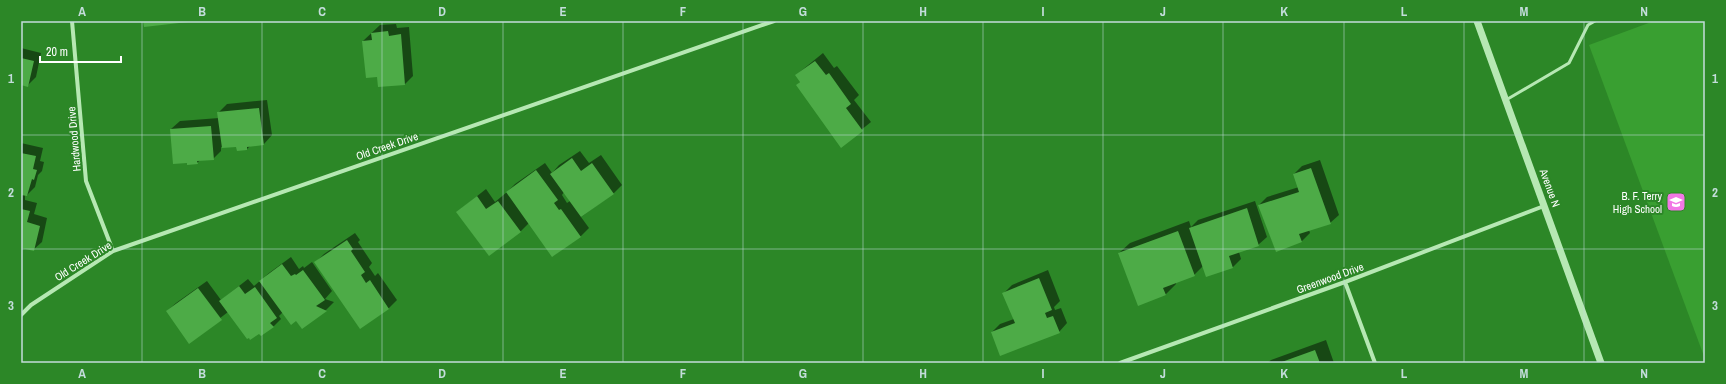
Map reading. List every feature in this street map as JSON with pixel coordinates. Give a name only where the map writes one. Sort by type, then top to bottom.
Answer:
[{"type":"street","name":"Hardwood Drive","points":[[72,21],[86,180],[113,251]]},
{"type":"street","name":"Old Creek Drive","points":[[21,315],[31,306],[113,251],[774,21]]},
{"type":"street","name":"Avenue N","points":[[1478,21],[1601,363]]},
{"type":"street","name":"Greenwood Drive","points":[[1120,363],[1345,282],[1544,206]]},
{"type":"street","points":[[1345,282],[1375,363]]},
{"type":"lane","points":[[1506,100],[1569,63],[1588,25],[1595,21]]},
{"type":"green space","name":"B. F. Terry High School","points":[[1654,21],[1705,21],[1705,359],[1589,45]]},
{"type":"building","points":[[143,21],[188,21],[188,22],[144,27]]},
{"type":"building","points":[[388,31],[389,36],[401,34],[405,85],[378,87],[377,77],[366,78],[362,41],[372,40],[371,33]]},
{"type":"building","points":[[21,58],[34,61],[28,87],[21,85]]},
{"type":"building","points":[[815,61],[826,75],[829,73],[851,104],[846,108],[863,131],[841,148],[796,85],[800,82],[795,75]]},
{"type":"building","points":[[259,108],[264,145],[247,147],[247,150],[237,151],[236,147],[222,148],[217,112]]},
{"type":"building","points":[[211,126],[214,160],[197,161],[198,164],[173,164],[170,129]]},
{"type":"building","points":[[21,153],[36,156],[33,169],[37,170],[34,180],[32,179],[27,196],[21,195]]},
{"type":"building","points":[[572,158],[581,171],[592,163],[614,194],[581,217],[550,174]]},
{"type":"building","points":[[1311,168],[1331,224],[1299,234],[1302,242],[1276,252],[1258,205],[1299,192],[1293,174]]},
{"type":"building","points":[[536,170],[558,200],[554,203],[559,210],[561,209],[581,237],[552,257],[506,192]]},
{"type":"building","points":[[477,196],[486,209],[498,201],[521,232],[489,256],[456,212]]},
{"type":"building","points":[[1247,208],[1259,246],[1229,256],[1233,268],[1206,277],[1189,228]]},
{"type":"building","points":[[21,209],[30,211],[27,222],[40,226],[34,251],[21,248]]},
{"type":"building","points":[[1178,231],[1195,276],[1163,288],[1166,295],[1138,306],[1118,253]]},
{"type":"building","points":[[347,240],[353,249],[351,251],[365,272],[361,275],[366,283],[370,280],[389,309],[360,329],[314,262]]},
{"type":"building","points":[[282,264],[291,276],[296,275],[303,270],[325,300],[316,306],[327,311],[302,329],[296,321],[291,325],[259,281]]},
{"type":"building","points":[[1039,278],[1052,310],[1045,313],[1047,318],[1053,316],[1060,333],[1000,356],[991,332],[1015,323],[1002,293]]},
{"type":"building","points":[[239,286],[245,294],[255,287],[277,318],[270,323],[274,327],[261,336],[259,334],[250,340],[249,338],[247,339],[219,301]]},
{"type":"building","points":[[198,288],[222,320],[189,344],[166,311]]},
{"type":"building","points":[[1315,350],[1320,363],[1279,363]]},
{"type":"place","name":"B. F. Terry High School","points":[[1676,202]]}]
